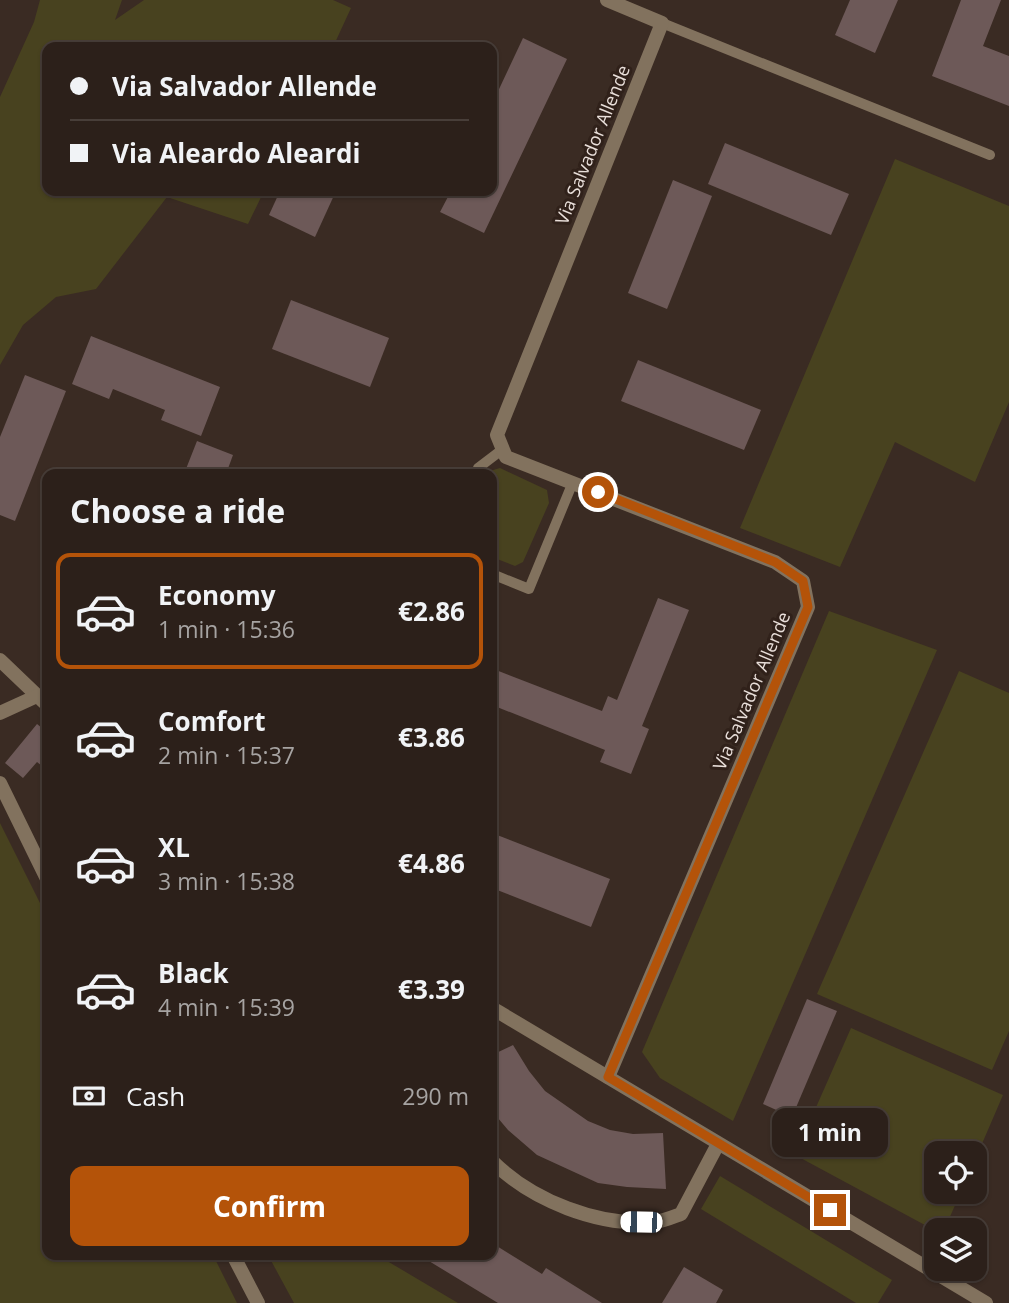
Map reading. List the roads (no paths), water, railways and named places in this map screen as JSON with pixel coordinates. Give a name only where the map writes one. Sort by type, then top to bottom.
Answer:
[{"type":"street","points":[[607,0],[662,23]]},
{"type":"street","name":"Via Salvador Allende","points":[[608,1077],[808,607],[803,581],[775,562],[506,457],[497,435],[662,23]]},
{"type":"street","points":[[0,660],[42,700]]},
{"type":"street","points":[[0,680],[20,680]]},
{"type":"street","points":[[0,712],[42,700]]},
{"type":"street","points":[[0,783],[42,869]]},
{"type":"street","points":[[497,1011],[986,1303]]},
{"type":"street","points":[[497,1165],[530,1190],[594,1217],[625,1222],[657,1222],[681,1214],[718,1144]]},
{"type":"street","points":[[236,1260],[258,1303]]},
{"type":"lane","points":[[662,23],[990,155]]},
{"type":"lane","points":[[478,469],[503,449]]},
{"type":"lane","points":[[497,576],[528,589],[573,482]]}]
